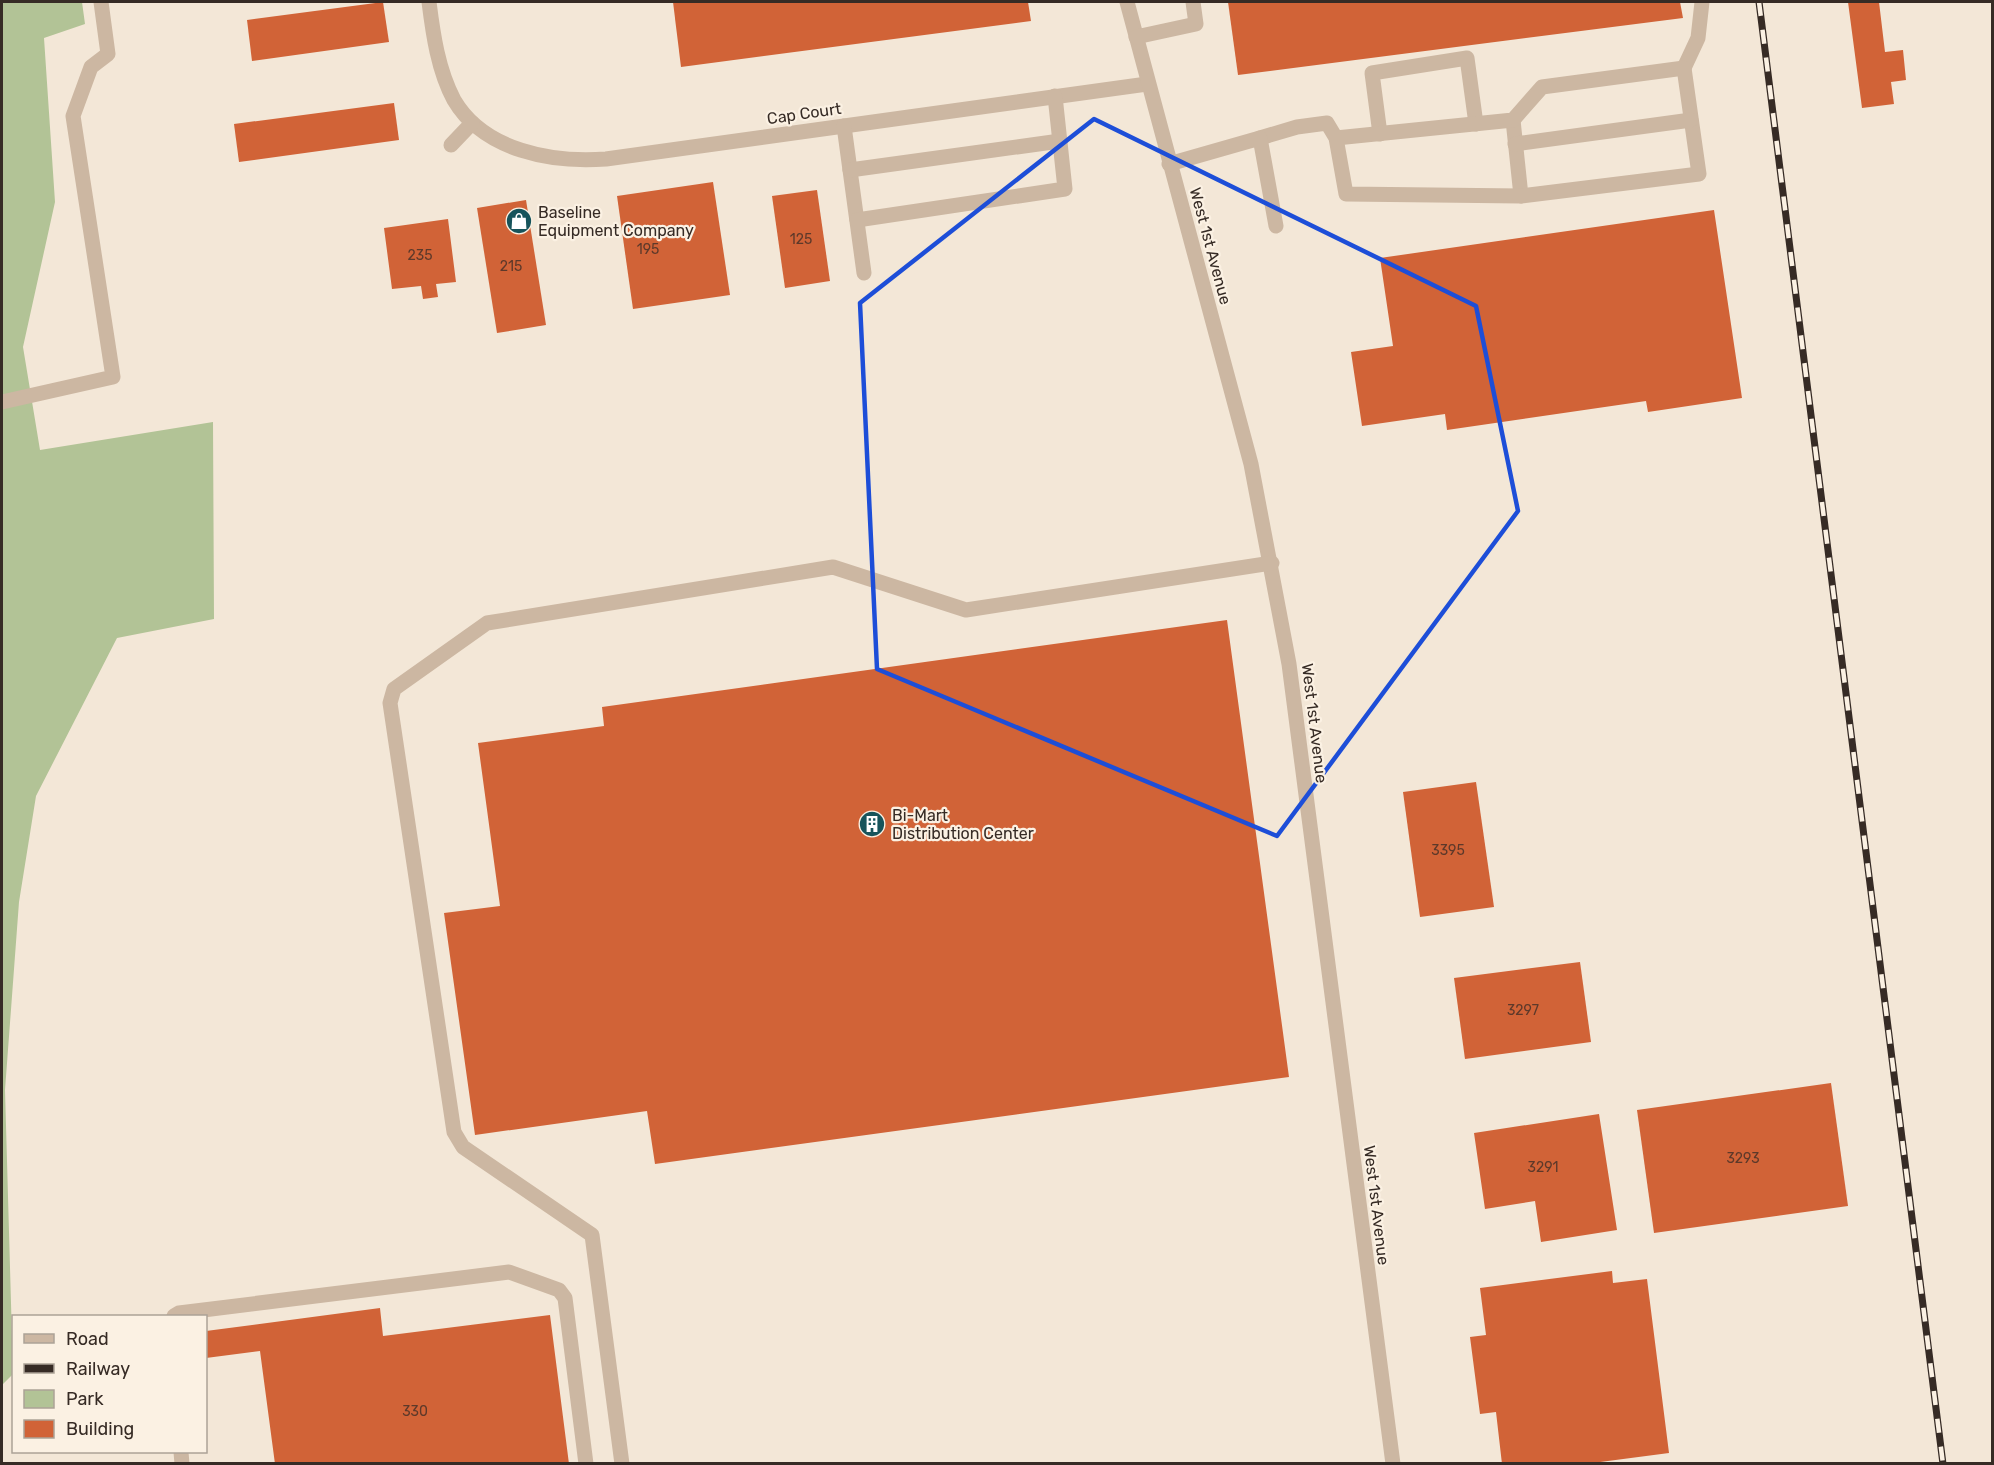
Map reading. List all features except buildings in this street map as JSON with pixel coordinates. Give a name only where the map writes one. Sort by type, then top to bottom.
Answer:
[{"type":"street","name":"Cap Court","points":[[429,2],[433,40],[454,100],[472,123],[499,141],[545,157],[587,160],[1147,84]]},
{"type":"street","name":"West 1st Avenue","points":[[1127,2],[1147,84],[1251,464],[1272,563],[1289,664],[1393,1464]]},
{"type":"street","points":[[1136,37],[1196,24],[1193,2]]},
{"type":"street","points":[[1169,164],[1297,127],[1327,123],[1336,138],[1346,194],[1521,196],[1699,174],[1683,68],[1698,38],[1702,2]]},
{"type":"street","points":[[2,402],[113,377],[73,116],[91,67],[108,54],[102,9]]},
{"type":"street","points":[[1380,134],[1372,73],[1467,58],[1476,124]]},
{"type":"street","points":[[1336,138],[1513,120],[1542,87],[1683,68]]},
{"type":"street","points":[[857,220],[1065,189],[1055,96]]},
{"type":"street","points":[[1513,120],[1521,196]]},
{"type":"street","points":[[1515,144],[1691,120]]},
{"type":"street","points":[[451,145],[472,123]]},
{"type":"street","points":[[844,126],[864,273]]},
{"type":"street","points":[[1260,138],[1276,226]]},
{"type":"street","points":[[850,170],[1060,141]]},
{"type":"street","points":[[622,1464],[592,1235],[463,1147],[454,1132],[390,703],[394,689],[487,623],[833,567],[966,610],[1272,563]]},
{"type":"street","points":[[176,1315],[509,1272],[560,1290],[565,1298],[586,1464]]},
{"type":"highlighted area","points":[[1094,119],[1476,306],[1518,511],[1277,836],[877,669],[860,303]]},
{"type":"green space","points":[[2,2],[82,2],[85,24],[44,38],[55,202],[23,347],[40,450],[213,422],[214,619],[117,638],[36,796],[19,902],[5,1090],[12,1375],[2,1385]]},
{"type":"railway","points":[[1759,2],[1943,1464]]},
{"type":"place","name":"Baseline Equipment Company","points":[[519,221]]},
{"type":"place","name":"Bi-Mart Distribution Center","points":[[872,824]]}]
